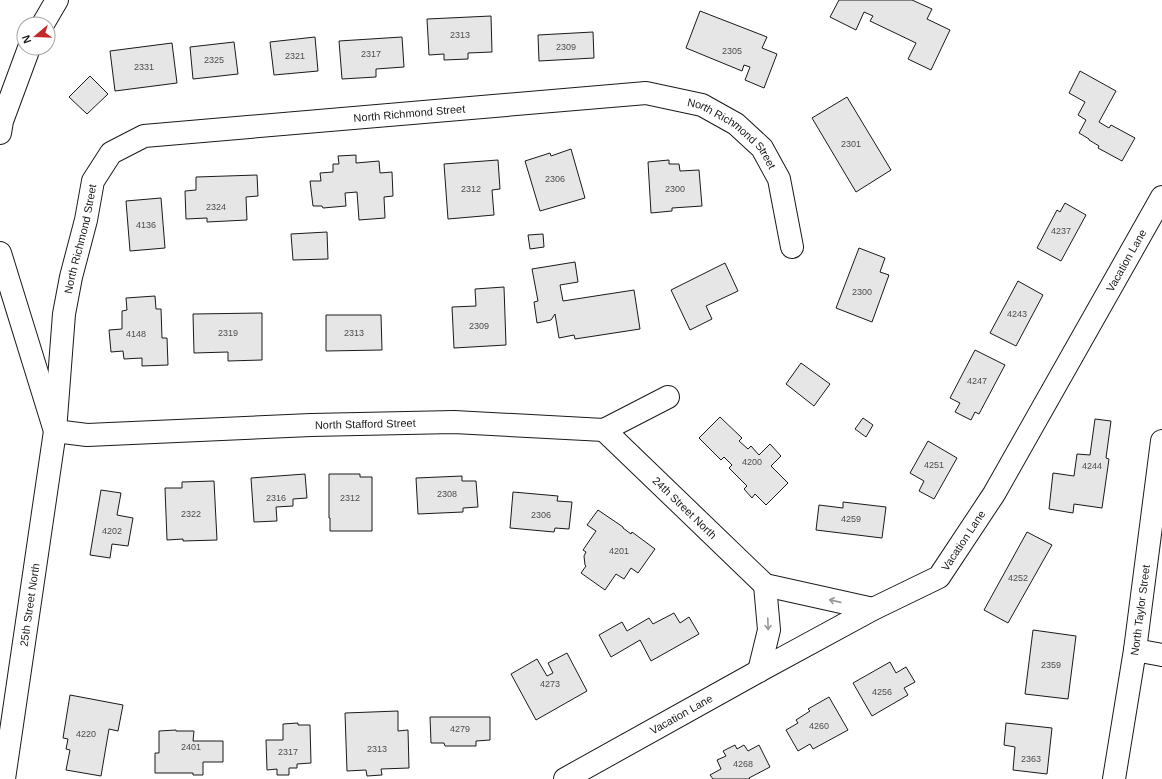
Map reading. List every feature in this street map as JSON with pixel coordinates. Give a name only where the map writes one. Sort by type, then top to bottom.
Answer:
[{"type":"street","points":[[48,16],[57,0]]},
{"type":"street","points":[[1,125],[27,56]]},
{"type":"street","name":"North Richmond Street","points":[[64,314],[71,277],[86,220],[93,181],[111,153],[144,136],[646,93],[702,105],[736,124],[762,148],[779,179],[792,247]]},
{"type":"street","name":"Vacation Lane","points":[[566,779],[873,609],[939,577],[994,494],[1162,196]]},
{"type":"street","name":"25th Street North","points":[[0,253],[55,431]]},
{"type":"street","name":"25th Street North","points":[[4,779],[55,431],[64,314]]},
{"type":"street","points":[[604,430],[668,397]]},
{"type":"street","name":"North Stafford Street","points":[[55,431],[87,435],[311,425],[454,422],[604,430]]},
{"type":"street","name":"24th Street North","points":[[604,430],[766,585]]},
{"type":"street","name":"North Taylor Street","points":[[1114,779],[1135,650],[1162,441]]},
{"type":"street","points":[[759,671],[768,630],[766,585],[873,609]]},
{"type":"street","points":[[1135,650],[1162,655]]},
{"type":"building","points":[[839,0],[912,0],[932,9],[927,19],[950,30],[931,70],[908,59],[916,43],[870,21],[873,16],[864,12],[856,30],[830,17]]},
{"type":"building","points":[[700,11],[767,37],[762,48],[777,54],[764,88],[745,80],[750,67],[744,65],[742,71],[686,48]]},
{"type":"building","points":[[491,16],[492,52],[468,53],[468,59],[444,60],[444,54],[429,55],[427,19]]},
{"type":"building","points":[[593,32],[594,58],[539,61],[538,35]]},
{"type":"building","points":[[315,37],[318,71],[274,75],[270,42]]},
{"type":"building","points":[[402,37],[404,67],[376,69],[376,77],[342,79],[339,41]]},
{"type":"building","points":[[234,42],[238,74],[193,79],[190,47]]},
{"type":"building","points":[[172,43],[177,83],[115,91],[110,51]]},
{"type":"building","points":[[1080,71],[1116,91],[1099,122],[1109,128],[1111,125],[1135,138],[1122,161],[1098,148],[1099,146],[1079,133],[1086,120],[1078,115],[1085,102],[1069,93]]},
{"type":"building","points":[[90,76],[108,94],[87,114],[69,97]]},
{"type":"building","points":[[847,97],[891,170],[856,192],[812,118]]},
{"type":"building","points":[[571,149],[585,198],[540,211],[525,161],[550,153],[551,156]]},
{"type":"building","points":[[356,155],[356,163],[379,161],[380,173],[392,172],[393,196],[384,197],[385,218],[359,220],[357,192],[345,193],[346,206],[323,208],[322,206],[313,206],[310,181],[321,181],[320,173],[333,172],[333,164],[339,164],[338,156]]},
{"type":"building","points":[[498,160],[500,189],[492,190],[494,215],[448,219],[444,164]]},
{"type":"building","points":[[669,160],[669,164],[679,164],[680,171],[699,170],[702,206],[672,208],[672,211],[651,213],[648,162]]},
{"type":"building","points":[[257,175],[258,196],[246,197],[247,220],[207,222],[207,218],[186,219],[185,191],[196,190],[196,177]]},
{"type":"building","points":[[161,198],[165,248],[130,251],[126,201]]},
{"type":"building","points":[[1065,203],[1086,215],[1061,261],[1037,248],[1057,210],[1060,212]]},
{"type":"building","points":[[327,232],[328,259],[293,260],[291,234]]},
{"type":"building","points":[[543,234],[544,247],[530,249],[528,235]]},
{"type":"building","points":[[859,248],[885,258],[880,272],[889,275],[872,322],[836,308]]},
{"type":"building","points":[[575,262],[578,282],[560,285],[563,301],[634,290],[640,329],[575,339],[574,335],[559,338],[555,314],[551,320],[537,323],[534,302],[538,301],[532,269]]},
{"type":"building","points":[[725,263],[738,291],[706,306],[712,319],[690,330],[671,290]]},
{"type":"building","points":[[1018,281],[1043,295],[1016,346],[990,333]]},
{"type":"building","points":[[504,287],[506,345],[454,348],[452,307],[476,306],[475,289]]},
{"type":"building","points":[[155,296],[156,309],[161,309],[162,338],[167,338],[168,365],[142,366],[142,358],[124,359],[123,351],[111,352],[109,330],[122,329],[122,311],[127,310],[126,298]]},
{"type":"building","points":[[262,313],[262,360],[228,361],[228,352],[194,353],[193,314]]},
{"type":"building","points":[[326,315],[381,315],[382,350],[326,351]]},
{"type":"building","points":[[975,350],[1005,365],[979,414],[975,412],[971,420],[955,412],[960,403],[950,398]]},
{"type":"building","points":[[801,363],[830,384],[814,406],[786,384]]},
{"type":"building","points":[[720,417],[742,438],[739,441],[748,449],[751,446],[759,455],[770,444],[781,456],[771,466],[788,483],[766,505],[755,494],[752,498],[744,489],[747,486],[729,468],[732,465],[724,457],[721,460],[699,438]]},
{"type":"building","points":[[863,418],[873,425],[866,437],[855,429]]},
{"type":"building","points":[[1095,419],[1111,421],[1106,458],[1109,459],[1102,508],[1074,504],[1073,513],[1049,509],[1053,473],[1074,476],[1077,454],[1090,455]]},
{"type":"building","points":[[928,441],[957,458],[934,499],[919,491],[924,481],[910,473]]},
{"type":"building","points":[[305,474],[307,498],[293,499],[293,506],[276,507],[277,521],[254,522],[251,478]]},
{"type":"building","points":[[329,474],[360,474],[360,477],[372,477],[372,531],[330,531]]},
{"type":"building","points":[[462,476],[462,481],[476,481],[478,507],[463,508],[463,512],[418,514],[416,478]]},
{"type":"building","points":[[214,481],[217,540],[167,540],[165,488],[182,488],[182,482]]},
{"type":"building","points":[[101,490],[121,493],[117,515],[133,518],[128,546],[112,544],[110,558],[90,555]]},
{"type":"building","points":[[513,492],[558,496],[557,501],[572,502],[569,529],[555,528],[554,532],[510,528]]},
{"type":"building","points":[[843,502],[886,507],[882,538],[816,530],[819,505],[843,508]]},
{"type":"building","points":[[598,510],[655,549],[638,573],[631,568],[624,579],[616,574],[605,590],[581,573],[586,566],[584,556],[586,552],[583,550],[596,531],[587,525]]},
{"type":"building","points":[[1027,532],[1052,545],[1008,623],[984,610]]},
{"type":"building","points":[[674,613],[680,623],[689,617],[699,634],[651,661],[640,640],[611,657],[599,635],[622,622],[627,631],[649,618],[653,624]]},
{"type":"building","points":[[1033,630],[1076,636],[1068,699],[1025,694]]},
{"type":"building","points":[[567,653],[587,691],[536,720],[511,674],[537,659],[547,676],[553,673],[548,663]]},
{"type":"building","points":[[890,662],[896,673],[906,667],[915,682],[904,688],[908,695],[872,716],[853,683]]},
{"type":"building","points":[[70,695],[123,705],[118,731],[109,729],[101,776],[66,770],[70,750],[66,749],[68,739],[63,738]]},
{"type":"building","points":[[829,697],[848,730],[813,749],[810,744],[798,751],[786,730],[798,723],[796,720],[810,711],[808,709]]},
{"type":"building","points":[[398,711],[398,731],[408,730],[409,768],[381,769],[382,775],[367,776],[366,770],[347,771],[345,713]]},
{"type":"building","points":[[430,717],[490,717],[490,740],[476,741],[476,746],[445,746],[444,743],[431,743]]},
{"type":"building","points":[[298,723],[298,725],[310,725],[311,763],[297,764],[297,768],[289,768],[289,775],[277,775],[277,769],[267,770],[266,740],[283,740],[283,724]]},
{"type":"building","points":[[1006,723],[1052,728],[1047,774],[1013,770],[1015,747],[1004,745]]},
{"type":"building","points":[[159,731],[194,731],[193,741],[223,741],[223,762],[203,762],[203,775],[193,775],[193,773],[155,773],[155,753],[159,753]]},
{"type":"building","points":[[735,745],[737,749],[744,745],[748,751],[759,745],[770,767],[749,778],[750,779],[713,779],[710,775],[721,769],[717,760],[726,756],[723,751]]}]
